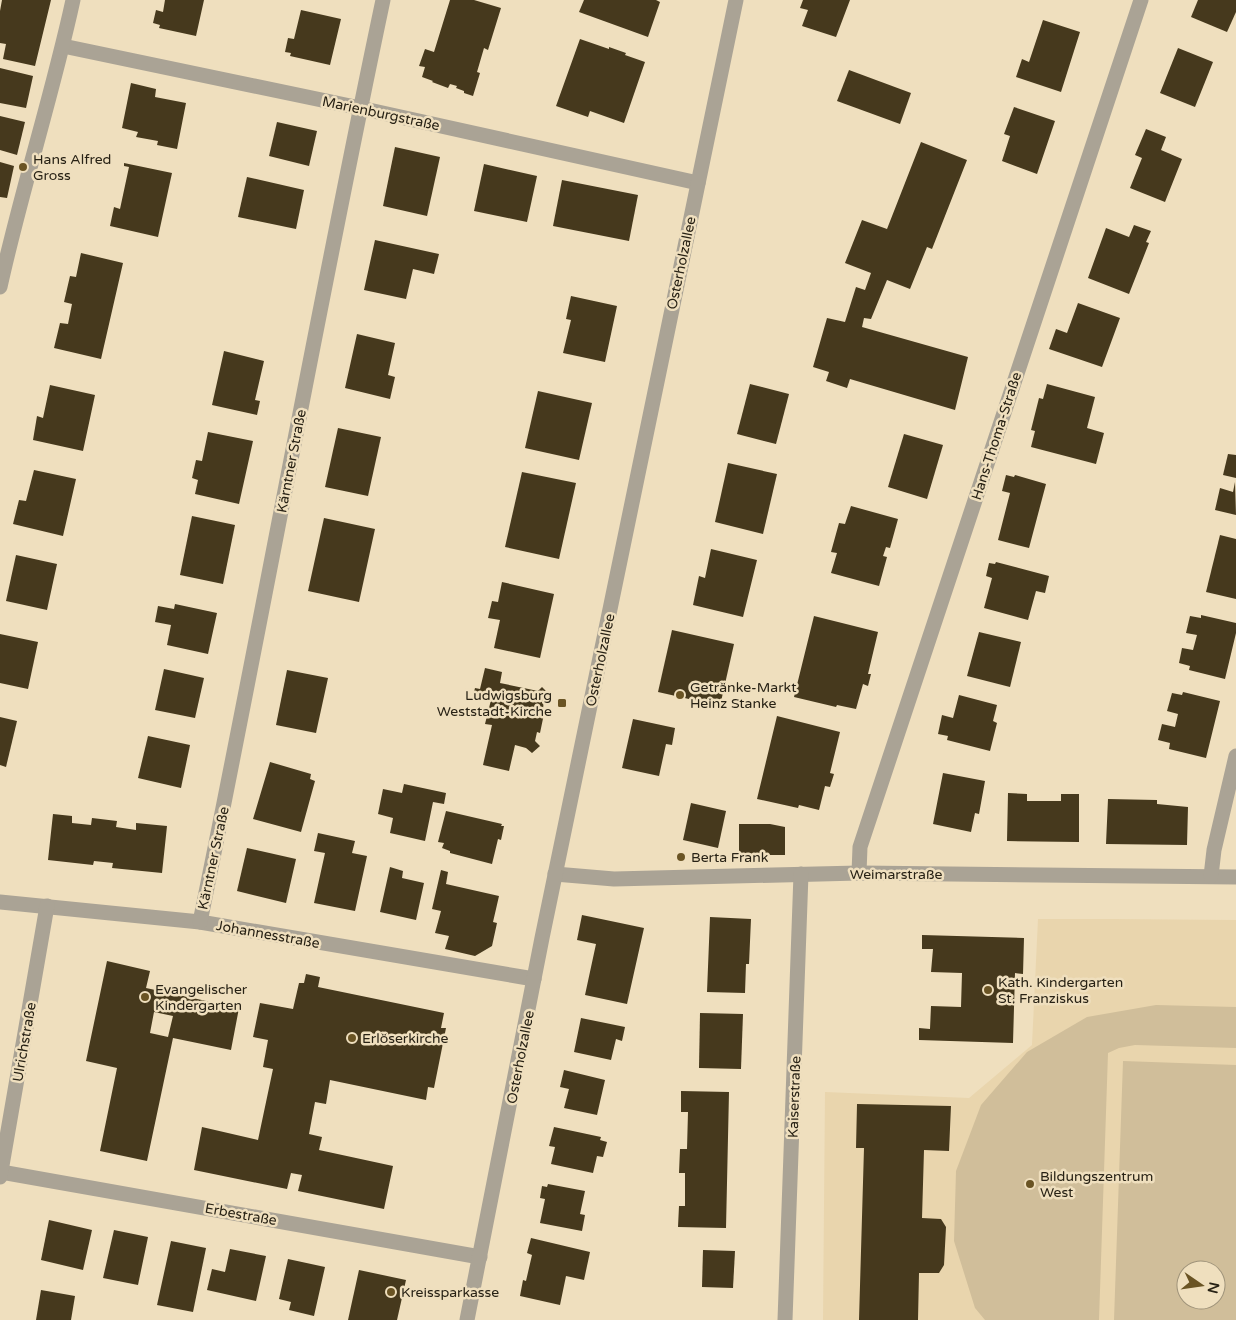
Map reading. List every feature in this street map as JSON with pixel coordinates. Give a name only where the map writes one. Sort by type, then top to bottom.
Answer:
[{"type":"street","points":[[0,287],[13,228],[74,0]]},
{"type":"street","name":"Kärntner Straße","points":[[200,922],[245,702],[360,108],[383,0]]},
{"type":"street","name":"Osterholzallee","points":[[467,1320],[555,874],[736,0]]},
{"type":"street","name":"Hans-Thoma-Straße","points":[[859,873],[860,847],[1141,0]]},
{"type":"street","name":"Marienburgstraße","points":[[63,46],[360,108],[698,183]]},
{"type":"street","points":[[1211,876],[1214,850],[1236,756]]},
{"type":"street","name":"Weimarstraße","points":[[555,874],[614,880],[859,873],[1236,876]]},
{"type":"street","name":"Kaiserstraße","points":[[785,1320],[802,874]]},
{"type":"street","name":"Johannesstraße","points":[[0,902],[200,922],[534,979]]},
{"type":"street","name":"Ulrichstraße","points":[[1,1174],[47,906]]},
{"type":"street","name":"Erbestraße","points":[[1,1174],[480,1257]]},
{"type":"shaded area","name":"Bildungszentrum West","points":[[1038,919],[1236,920],[1236,1320],[823,1320],[825,1092],[969,1098],[1032,1045]]},
{"type":"shaded area","points":[[1156,1005],[1236,1007],[1236,1048],[1135,1045],[1119,1048],[1108,1053],[1099,1320],[985,1320],[975,1308],[954,1241],[956,1171],[981,1105],[1027,1052],[1087,1017]]},
{"type":"shaded area","points":[[1123,1061],[1236,1065],[1236,1320],[1114,1320]]},
{"type":"building","points":[[2,0],[51,0],[35,66],[3,59],[6,44],[0,43]]},
{"type":"building","points":[[165,0],[204,0],[196,36],[159,28],[160,25],[153,23],[156,10],[163,12]]},
{"type":"building","points":[[450,0],[474,0],[501,8],[488,50],[484,48],[477,72],[480,73],[473,96],[456,88],[457,86],[450,84],[448,88],[422,77],[425,67],[419,66],[425,49],[434,52]]},
{"type":"building","points":[[584,0],[656,0],[660,2],[648,37],[579,12]]},
{"type":"building","points":[[803,0],[850,0],[836,37],[802,26],[808,10],[800,8]]},
{"type":"building","points":[[1198,0],[1236,0],[1236,12],[1227,32],[1191,17]]},
{"type":"building","points":[[301,10],[341,19],[330,65],[290,56],[291,53],[285,52],[288,38],[294,39]]},
{"type":"building","points":[[1043,20],[1080,32],[1061,92],[1016,77],[1022,59],[1029,62]]},
{"type":"building","points":[[580,39],[626,53],[625,55],[645,62],[624,123],[590,111],[588,117],[556,106]]},
{"type":"building","points":[[1178,48],[1213,62],[1195,107],[1160,93]]},
{"type":"building","points":[[0,68],[33,76],[26,108],[0,103]]},
{"type":"building","points":[[849,70],[911,93],[900,124],[837,101]]},
{"type":"building","points":[[131,83],[156,89],[155,97],[186,103],[177,149],[157,145],[158,141],[136,137],[138,132],[122,128]]},
{"type":"building","points":[[1014,107],[1055,121],[1037,174],[1002,161],[1010,136],[1004,134]]},
{"type":"building","points":[[0,116],[25,122],[17,155],[0,150]]},
{"type":"building","points":[[277,122],[317,131],[309,166],[269,156]]},
{"type":"building","points":[[1146,129],[1166,137],[1161,150],[1182,159],[1165,202],[1130,188],[1142,158],[1135,155]]},
{"type":"building","points":[[921,142],[967,160],[932,249],[927,247],[910,289],[887,280],[871,319],[864,318],[862,327],[968,357],[955,410],[850,379],[847,388],[826,381],[829,372],[813,367],[827,318],[845,322],[856,287],[865,290],[871,273],[845,263],[862,220],[887,229]]},
{"type":"building","points":[[395,147],[440,157],[427,216],[383,206]]},
{"type":"building","points":[[0,162],[14,166],[7,198],[0,197]]},
{"type":"building","points":[[124,163],[172,173],[158,237],[110,226],[114,207],[120,209],[129,167],[124,166]]},
{"type":"building","points":[[484,164],[537,176],[527,222],[474,211]]},
{"type":"building","points":[[247,177],[304,190],[296,229],[238,217]]},
{"type":"building","points":[[562,180],[638,195],[629,241],[553,226]]},
{"type":"building","points":[[1134,225],[1151,231],[1146,242],[1149,243],[1129,294],[1088,278],[1106,228],[1129,237]]},
{"type":"building","points":[[375,240],[439,254],[434,274],[413,269],[406,299],[364,290]]},
{"type":"building","points":[[81,253],[123,263],[101,359],[54,348],[60,323],[68,324],[72,304],[64,302],[70,276],[76,277]]},
{"type":"building","points":[[571,296],[617,306],[605,362],[563,353],[571,320],[566,319]]},
{"type":"building","points":[[1078,303],[1120,318],[1102,367],[1049,349],[1056,329],[1067,333]]},
{"type":"building","points":[[357,334],[395,343],[388,375],[395,377],[390,399],[345,388]]},
{"type":"building","points":[[224,351],[264,361],[255,400],[260,401],[257,415],[212,405]]},
{"type":"building","points":[[750,384],[789,394],[776,444],[737,434]]},
{"type":"building","points":[[1047,384],[1095,397],[1087,428],[1104,433],[1096,464],[1031,447],[1035,431],[1031,430],[1039,398],[1043,399]]},
{"type":"building","points":[[50,385],[95,395],[83,451],[33,440],[37,416],[43,418]]},
{"type":"building","points":[[538,391],[592,403],[579,460],[525,448]]},
{"type":"building","points":[[338,428],[381,437],[368,496],[325,487]]},
{"type":"building","points":[[208,432],[253,441],[239,504],[195,494],[198,480],[192,478],[196,460],[202,461]]},
{"type":"building","points":[[904,434],[943,445],[927,499],[888,487]]},
{"type":"building","points":[[1228,454],[1236,455],[1236,478],[1223,475]]},
{"type":"building","points":[[728,463],[777,474],[763,534],[715,522]]},
{"type":"building","points":[[34,470],[76,479],[63,536],[13,524],[19,500],[26,501]]},
{"type":"building","points":[[522,472],[576,483],[559,559],[505,547]]},
{"type":"building","points":[[1006,475],[1014,477],[1015,475],[1046,484],[1029,548],[998,540],[1010,493],[1002,491]]},
{"type":"building","points":[[1235,482],[1236,515],[1215,510],[1220,488],[1233,492]]},
{"type":"building","points":[[851,506],[898,519],[890,548],[886,547],[883,556],[887,557],[879,586],[831,573],[837,553],[831,552],[839,523],[845,524]]},
{"type":"building","points":[[192,516],[235,525],[223,584],[180,575]]},
{"type":"building","points":[[324,518],[375,529],[359,602],[308,591]]},
{"type":"building","points":[[1220,535],[1236,539],[1236,599],[1206,592]]},
{"type":"building","points":[[711,549],[757,560],[743,617],[693,605],[699,576],[705,578]]},
{"type":"building","points":[[16,555],[57,564],[47,610],[6,601]]},
{"type":"building","points":[[996,562],[1049,576],[1045,593],[1036,591],[1028,620],[984,608],[992,578],[986,576],[989,563],[995,564]]},
{"type":"building","points":[[502,582],[554,594],[540,658],[494,648],[500,620],[488,618],[492,601],[498,602]]},
{"type":"building","points":[[175,604],[217,613],[208,654],[167,645],[171,625],[155,622],[158,606],[174,609]]},
{"type":"building","points":[[1201,615],[1236,623],[1236,633],[1225,679],[1189,670],[1190,666],[1179,663],[1182,648],[1193,650],[1197,635],[1186,633],[1190,616],[1201,618]]},
{"type":"building","points":[[814,616],[878,632],[868,674],[871,674],[868,686],[863,684],[856,709],[837,705],[836,707],[794,697]]},
{"type":"building","points":[[672,630],[734,644],[720,706],[658,692]]},
{"type":"building","points":[[979,632],[1021,642],[1010,687],[967,676]]},
{"type":"building","points":[[0,634],[38,642],[28,689],[0,683]]},
{"type":"building","points":[[485,668],[502,672],[500,683],[538,691],[542,687],[549,694],[544,699],[543,709],[545,709],[540,733],[537,732],[535,741],[540,746],[532,753],[526,748],[515,745],[509,771],[483,765],[492,725],[485,724],[491,700],[473,696],[475,688],[480,689]]},
{"type":"building","points":[[164,669],[204,678],[195,718],[155,710]]},
{"type":"building","points":[[287,670],[328,678],[316,733],[276,725]]},
{"type":"building","points":[[1183,692],[1220,701],[1206,758],[1169,749],[1170,743],[1158,740],[1162,724],[1175,727],[1178,714],[1167,711],[1172,693],[1182,695]]},
{"type":"building","points":[[959,695],[997,705],[993,721],[997,723],[990,751],[947,740],[948,736],[938,734],[942,715],[953,718]]},
{"type":"building","points":[[777,716],[840,732],[830,773],[834,774],[830,787],[825,786],[819,810],[799,805],[798,808],[757,799]]},
{"type":"building","points":[[0,717],[17,721],[6,767],[0,765]]},
{"type":"building","points":[[633,719],[675,728],[672,745],[666,744],[659,776],[622,768]]},
{"type":"building","points":[[148,736],[190,745],[181,788],[138,778]]},
{"type":"building","points":[[270,762],[311,774],[310,779],[315,781],[301,832],[253,819]]},
{"type":"building","points":[[943,773],[985,781],[979,814],[975,813],[971,832],[933,824]]},
{"type":"building","points":[[404,784],[446,793],[444,804],[433,802],[425,841],[390,833],[393,818],[378,814],[383,789],[402,793]]},
{"type":"building","points":[[1008,793],[1027,794],[1027,801],[1061,801],[1061,794],[1079,794],[1079,842],[1007,841]]},
{"type":"building","points":[[1108,799],[1157,800],[1157,804],[1188,807],[1187,845],[1106,844]]},
{"type":"building","points":[[691,803],[726,811],[718,848],[683,840]]},
{"type":"building","points":[[446,811],[504,826],[501,840],[498,839],[492,864],[450,853],[450,851],[442,848],[444,843],[438,842]]},
{"type":"building","points":[[53,814],[72,816],[72,823],[91,825],[92,818],[117,821],[116,827],[136,830],[136,823],[167,826],[162,873],[112,868],[113,863],[94,861],[93,865],[48,860]]},
{"type":"building","points":[[739,824],[770,824],[785,827],[785,855],[739,855]]},
{"type":"building","points":[[318,833],[355,841],[352,853],[367,856],[355,911],[314,903],[325,853],[314,851]]},
{"type":"building","points":[[247,848],[296,859],[286,903],[237,891]]},
{"type":"building","points":[[390,867],[403,871],[402,878],[424,883],[416,920],[380,912]]},
{"type":"building","points":[[441,870],[448,872],[446,884],[499,896],[493,922],[497,923],[492,946],[475,956],[445,949],[449,936],[435,933],[441,911],[432,909]]},
{"type":"building","points":[[582,915],[644,928],[627,1004],[585,995],[596,944],[577,940]]},
{"type":"building","points":[[710,917],[751,919],[749,964],[746,964],[745,993],[707,992]]},
{"type":"building","name":"Kath. Kindergarten St. Franziskus","points":[[922,935],[1024,938],[1023,974],[1015,973],[1013,1043],[919,1040],[919,1028],[930,1029],[931,1006],[961,1007],[962,973],[931,972],[933,949],[922,949]]},
{"type":"building","points":[[107,961],[150,971],[146,988],[239,1008],[231,1050],[173,1038],[147,1161],[100,1151],[117,1068],[86,1061]],"holes":[[[154,1012],[173,1016],[168,1037],[150,1033]]]},
{"type":"building","points":[[306,974],[320,977],[318,987],[444,1013],[441,1028],[446,1028],[434,1088],[428,1087],[426,1100],[330,1080],[326,1104],[315,1102],[309,1134],[322,1137],[319,1150],[393,1166],[384,1209],[298,1191],[302,1175],[291,1173],[287,1189],[194,1170],[202,1127],[258,1140],[273,1069],[263,1067],[268,1040],[253,1037],[260,1003],[293,1009],[299,983],[304,983]]},
{"type":"building","points":[[700,1013],[743,1014],[741,1069],[699,1068]]},
{"type":"building","points":[[581,1018],[625,1027],[622,1041],[616,1039],[611,1060],[574,1052]]},
{"type":"building","points":[[564,1070],[605,1080],[597,1115],[564,1108],[569,1089],[560,1087]]},
{"type":"building","points":[[681,1091],[729,1092],[726,1228],[678,1227],[679,1206],[685,1206],[685,1173],[679,1173],[680,1149],[687,1149],[688,1112],[681,1112]]},
{"type":"building","points":[[857,1104],[951,1106],[949,1151],[924,1150],[922,1218],[941,1219],[946,1227],[944,1265],[939,1273],[919,1273],[918,1320],[859,1320],[864,1148],[856,1148]]},
{"type":"building","points":[[554,1127],[601,1137],[600,1140],[607,1142],[603,1157],[597,1156],[593,1173],[551,1164],[555,1147],[549,1146]]},
{"type":"building","points":[[548,1184],[585,1191],[580,1214],[585,1215],[582,1231],[540,1223],[545,1199],[540,1198],[542,1186],[547,1187]]},
{"type":"building","points":[[49,1220],[92,1230],[83,1270],[41,1260]]},
{"type":"building","points":[[114,1230],[148,1237],[138,1285],[103,1278]]},
{"type":"building","points":[[531,1238],[590,1252],[584,1280],[566,1276],[560,1305],[520,1296],[523,1280],[526,1281],[532,1255],[527,1253]]},
{"type":"building","points":[[171,1241],[206,1248],[193,1312],[157,1305]]},
{"type":"building","points":[[230,1249],[266,1256],[256,1301],[207,1290],[212,1269],[225,1272]]},
{"type":"building","points":[[703,1250],[735,1251],[733,1288],[702,1287]]},
{"type":"building","points":[[288,1259],[325,1267],[314,1316],[289,1310],[291,1302],[279,1299]]},
{"type":"building","points":[[359,1270],[406,1280],[397,1320],[348,1320]]},
{"type":"building","points":[[41,1290],[75,1296],[71,1320],[36,1320]]},
{"type":"place","name":"Hans Alfred Gross","points":[[23,167]]},
{"type":"place","name":"Getränke-Markt Heinz Stanke","points":[[680,695]]},
{"type":"place","name":"Ludwigsburg Weststadt-Kirche","points":[[562,703]]},
{"type":"place","name":"Berta Frank","points":[[681,857]]},
{"type":"place","name":"Kath. Kindergarten St. Franziskus","points":[[988,990]]},
{"type":"place","name":"Evangelischer Kindergarten","points":[[145,997]]},
{"type":"place","name":"Erlöserkirche","points":[[352,1038]]},
{"type":"place","name":"Bildungszentrum West","points":[[1030,1184]]},
{"type":"place","name":"Kreissparkasse","points":[[391,1292]]}]
